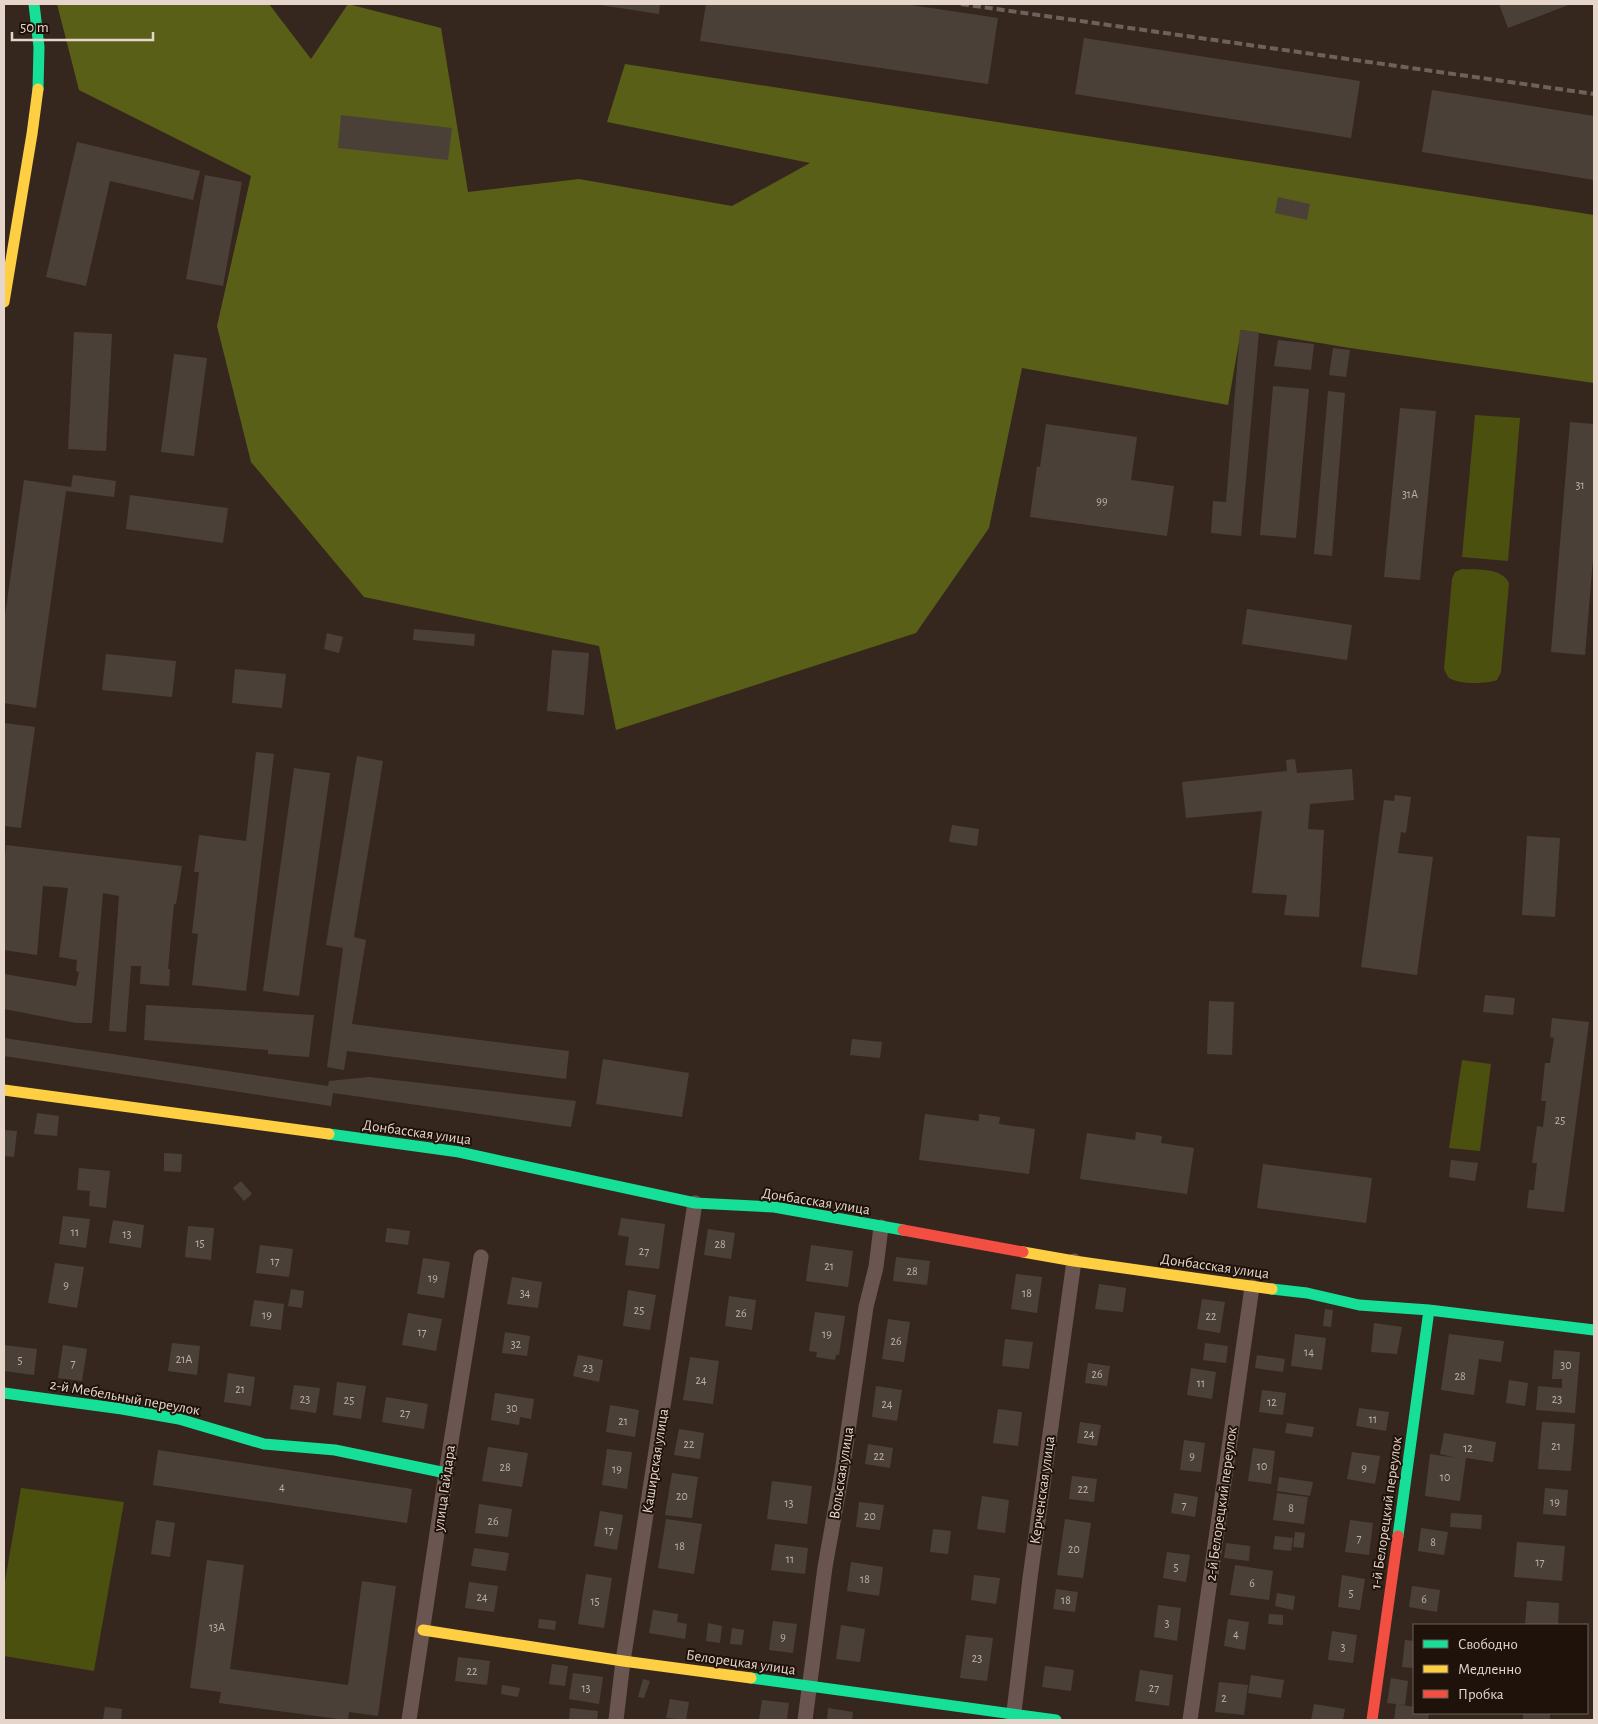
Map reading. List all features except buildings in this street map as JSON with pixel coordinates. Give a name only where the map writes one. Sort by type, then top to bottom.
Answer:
[{"type":"street","points":[[4,302],[35,120],[40,69],[39,28],[34,4]]},
{"type":"street","name":"Донбасская улица","points":[[4,1090],[459,1152],[695,1203],[774,1207],[1074,1261],[1252,1287],[1307,1293],[1359,1305],[1428,1310],[1594,1330]]},
{"type":"street","name":"Каширская улица","points":[[616,1720],[623,1661],[695,1203]]},
{"type":"street","name":"Вольская улица","points":[[806,1720],[825,1567],[842,1472],[866,1307],[876,1268],[881,1227]]},
{"type":"street","name":"улица Гайдара","points":[[409,1720],[481,1257]]},
{"type":"street","name":"Керченская улица","points":[[1014,1718],[1030,1578],[1074,1261]]},
{"type":"street","name":"2-й Белорецкий переулок","points":[[1190,1720],[1252,1287]]},
{"type":"street","name":"1-й Белорецкий переулок","points":[[1372,1720],[1428,1310]]},
{"type":"street","name":"2-й Мебельный переулок","points":[[4,1393],[170,1417],[264,1444],[334,1450],[446,1473]]},
{"type":"street","name":"Белорецкая улица","points":[[423,1630],[1014,1718],[1056,1720]]},
{"type":"shaded area","points":[[1475,415],[1520,418],[1508,561],[1462,557]]},
{"type":"shaded area","points":[[1462,569],[1495,572],[1500,574],[1509,583],[1501,672],[1497,680],[1465,683],[1452,680],[1444,670],[1452,579],[1455,572]]},
{"type":"shaded area","points":[[1462,1060],[1491,1064],[1480,1151],[1449,1148]]},
{"type":"shaded area","points":[[21,1488],[124,1502],[94,1671],[4,1656],[4,1587]]},
{"type":"green space","points":[[57,4],[269,4],[311,59],[348,4],[441,28],[468,192],[579,179],[732,206],[810,163],[607,122],[625,64],[1594,215],[1594,383],[1350,348],[1241,330],[1228,405],[1022,368],[989,528],[916,633],[616,730],[599,646],[364,597],[251,462],[217,326],[251,176],[79,90]]},
{"type":"railway","points":[[961,4],[1594,94]]},
{"type":"traffic: fast","points":[[34,4],[39,47],[38,89]]},
{"type":"traffic: fast","points":[[329,1134],[459,1152],[695,1203],[774,1207],[903,1230]]},
{"type":"traffic: fast","points":[[1272,1289],[1307,1293],[1359,1305],[1429,1310],[1594,1330]]},
{"type":"traffic: fast","points":[[1398,1536],[1429,1310]]},
{"type":"traffic: fast","points":[[4,1393],[122,1409],[179,1419],[264,1444],[335,1450],[446,1473]]},
{"type":"traffic: fast","points":[[751,1678],[1056,1720]]},
{"type":"traffic: slow","points":[[4,302],[38,89]]},
{"type":"traffic: slow","points":[[4,1090],[329,1134]]},
{"type":"traffic: slow","points":[[1023,1252],[1272,1289]]},
{"type":"traffic: slow","points":[[423,1630],[623,1661],[751,1678]]},
{"type":"traffic: jam","points":[[903,1230],[1023,1252]]},
{"type":"traffic: jam","points":[[1372,1720],[1398,1536]]}]
